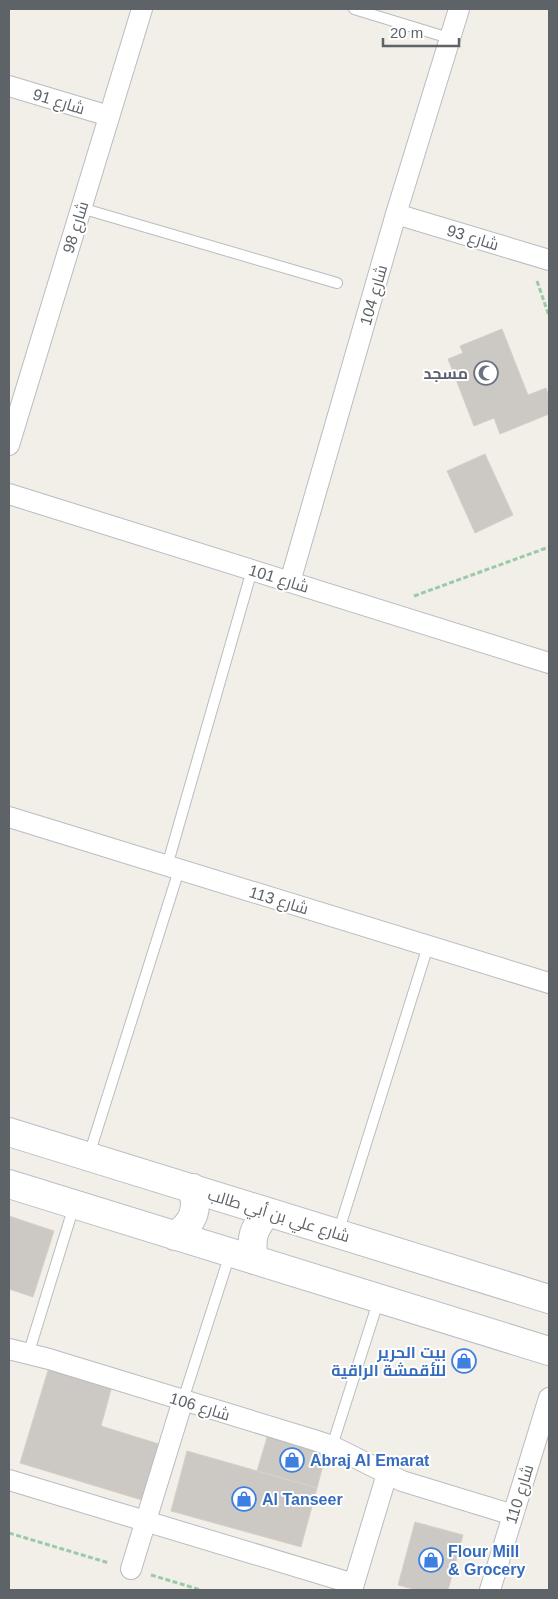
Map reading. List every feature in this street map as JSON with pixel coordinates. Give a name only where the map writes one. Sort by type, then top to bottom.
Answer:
[{"type":"street","name":"شارع 98","points":[[9,445],[14,408],[81,208],[142,9]]},
{"type":"street","name":"شارع 104","points":[[290,582],[396,214],[459,9]]},
{"type":"street","name":"شارع 91","points":[[9,86],[108,116]]},
{"type":"street","name":"شارع 93","points":[[396,214],[549,260]]},
{"type":"street","name":"شارع 101","points":[[9,494],[549,663]]},
{"type":"street","name":"شارع 113","points":[[9,817],[549,983]]},
{"type":"street","name":"شارع علي بن أبي طالب","points":[[9,1132],[549,1299]]},
{"type":"street","points":[[9,1184],[549,1351]]},
{"type":"street","points":[[175,1236],[186,1228],[194,1216],[196,1202],[192,1188]]},
{"type":"street","points":[[242,1257],[252,1248],[253,1234],[259,1222],[268,1212]]},
{"type":"street","name":"شارع 106","points":[[9,1349],[50,1359],[332,1446],[387,1474],[417,1486],[513,1515]]},
{"type":"street","name":"شارع 110","points":[[490,1590],[549,1398]]},
{"type":"street","points":[[131,1570],[183,1400]]},
{"type":"street","points":[[9,1480],[146,1521],[353,1587],[387,1474]]},
{"type":"lane","points":[[354,9],[450,38]]},
{"type":"lane","points":[[81,208],[338,283]]},
{"type":"lane","points":[[88,1156],[173,868],[252,570]]},
{"type":"lane","points":[[338,1234],[428,946]]},
{"type":"lane","points":[[28,1354],[74,1205]]},
{"type":"lane","points":[[183,1400],[242,1257]]},
{"type":"lane","points":[[332,1446],[379,1299]]},
{"type":"path","points":[[528,254],[549,316]]},
{"type":"path","points":[[378,609],[549,547]]},
{"type":"path","points":[[9,1533],[201,1590]]},
{"type":"building","name":"مسجد","points":[[502,329],[528,395],[546,388],[549,397],[549,414],[500,434],[494,418],[474,426],[448,359],[463,353],[460,346]]},
{"type":"building","points":[[485,454],[513,515],[475,533],[447,471]]},
{"type":"building","points":[[9,1216],[54,1231],[33,1297],[9,1289]]},
{"type":"building","points":[[49,1367],[112,1386],[101,1426],[162,1445],[145,1501],[20,1463]]},
{"type":"building","name":"Abraj Al Emarat","points":[[268,1434],[327,1450],[317,1488],[257,1471]]},
{"type":"building","name":"Al Tanseer","points":[[187,1451],[317,1488],[301,1547],[171,1511]]},
{"type":"building","name":"Flour Mill & Grocery","points":[[415,1522],[463,1535],[448,1590],[417,1590],[398,1585]]},
{"type":"place","name":"مسجد","points":[[486,373]]},
{"type":"place","name":"بيت الحرير للأقمشة الراقية","points":[[464,1361]]},
{"type":"place","name":"Abraj Al Emarat","points":[[292,1460]]},
{"type":"place","name":"Al Tanseer","points":[[244,1499]]},
{"type":"place","name":"Flour Mill & Grocery","points":[[431,1560]]}]
